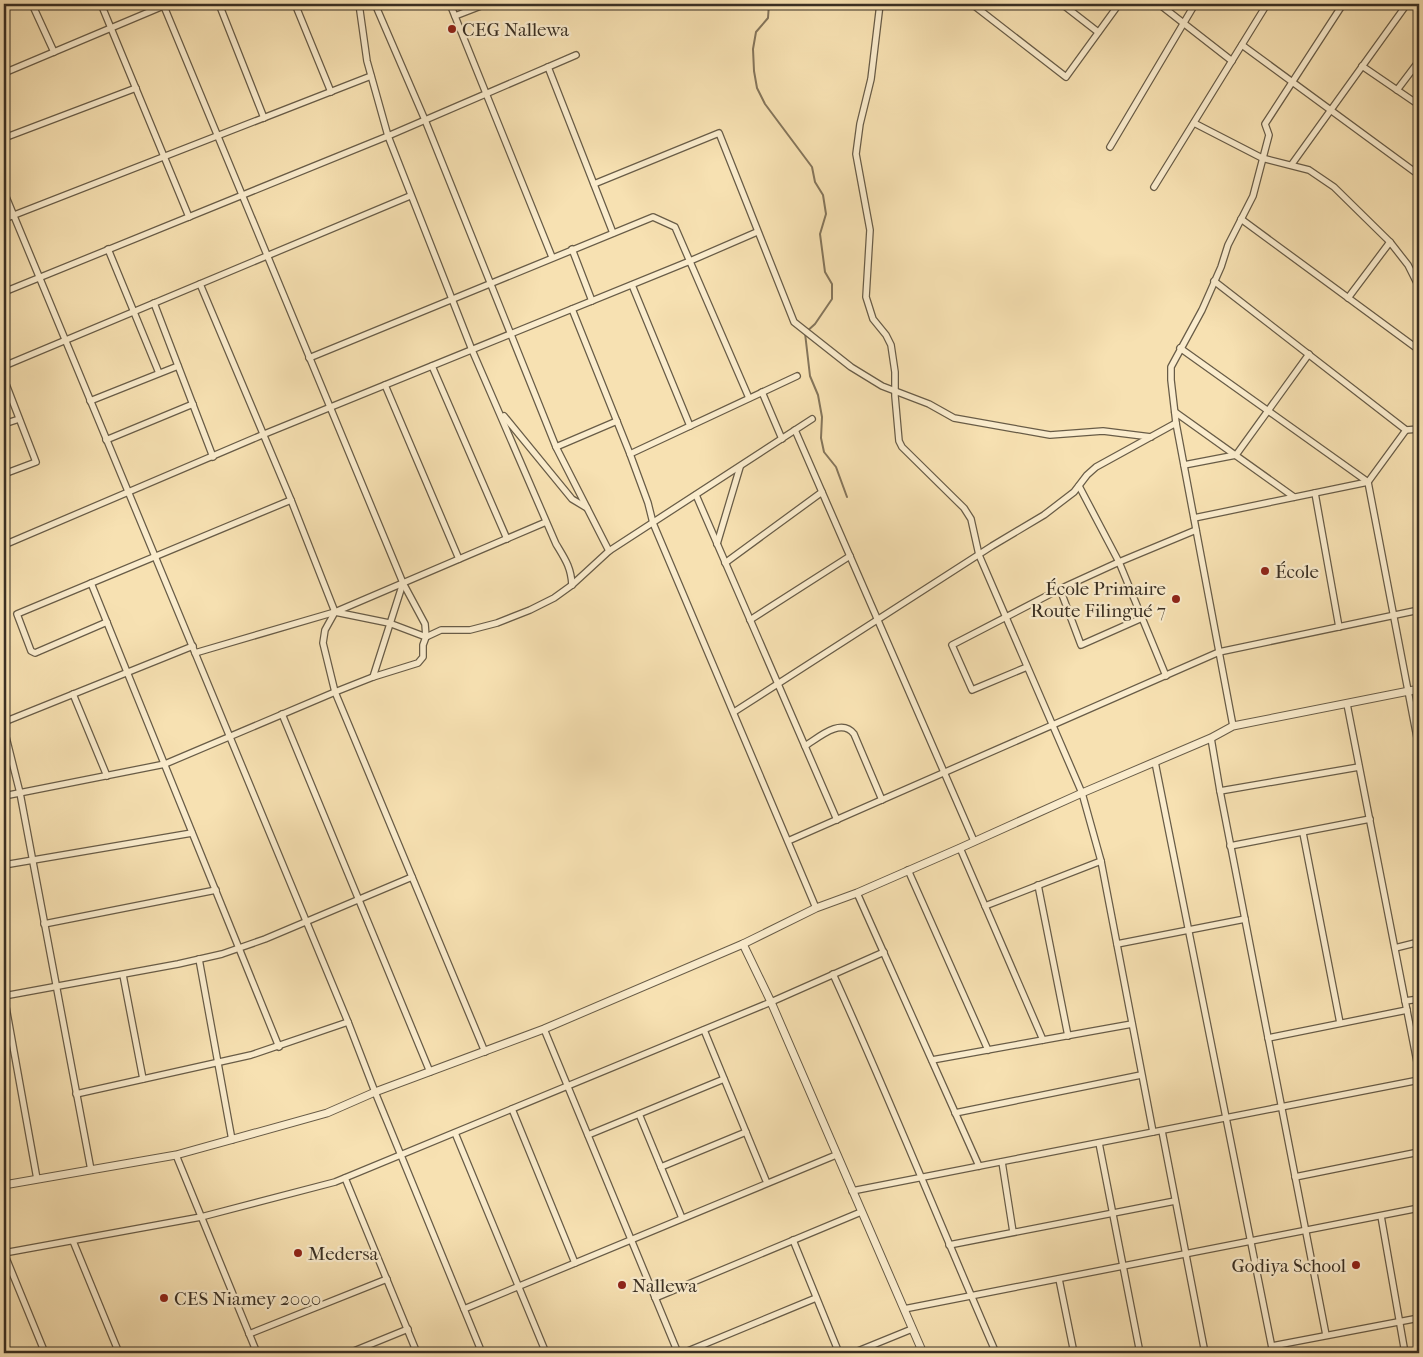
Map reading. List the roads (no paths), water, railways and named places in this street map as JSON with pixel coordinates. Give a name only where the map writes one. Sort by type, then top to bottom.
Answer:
[{"type":"street","points":[[32,4],[54,52]]},
{"type":"street","points":[[101,4],[189,217]]},
{"type":"street","points":[[4,73],[165,4],[403,583],[425,624],[426,637],[423,645],[423,657],[418,664],[373,677],[335,692],[165,764],[4,796]]},
{"type":"street","points":[[219,4],[264,118]]},
{"type":"street","points":[[295,4],[331,92]]},
{"type":"street","points":[[359,4],[367,61],[388,136],[472,350],[500,410],[546,522],[572,572],[572,585]]},
{"type":"street","points":[[375,4],[425,120],[556,447],[609,551]]},
{"type":"street","points":[[450,4],[552,257]]},
{"type":"street","points":[[456,16],[486,4]]},
{"type":"street","points":[[880,4],[871,79],[860,124],[856,154],[870,230],[866,297],[873,319],[886,335],[891,345],[895,372],[898,440],[902,447],[968,514],[979,555],[1082,793],[1101,861],[1153,1132]]},
{"type":"street","points":[[972,4],[1066,77],[1119,4]]},
{"type":"street","points":[[1062,4],[1098,32]]},
{"type":"street","points":[[1159,4],[1232,61]]},
{"type":"street","points":[[1110,147],[1195,4]]},
{"type":"street","points":[[1154,187],[1267,4]]},
{"type":"street","points":[[1233,726],[1176,423],[1171,371],[1180,348],[1202,310],[1241,218],[1253,196],[1269,134],[1265,124],[1344,4]]},
{"type":"street","points":[[1292,164],[1407,4]]},
{"type":"street","points":[[1242,45],[1418,172]]},
{"type":"street","points":[[4,292],[388,136],[576,55]]},
{"type":"street","points":[[1398,90],[1419,61]]},
{"type":"street","points":[[1362,66],[1419,105]]},
{"type":"street","points":[[548,67],[613,233]]},
{"type":"street","points":[[4,219],[371,76]]},
{"type":"street","points":[[4,138],[136,88]]},
{"type":"street","points":[[1194,123],[1262,158],[1292,164],[1309,170],[1334,187],[1390,242],[1408,265],[1419,287]]},
{"type":"street","points":[[594,184],[719,133],[794,322],[851,367],[882,386],[929,404],[954,418],[1050,435],[1103,431],[1151,437]]},
{"type":"street","points":[[4,192],[348,1022],[482,1353]]},
{"type":"street","points":[[4,366],[410,196]]},
{"type":"street","points":[[309,358],[653,217],[675,227],[749,398]]},
{"type":"street","points":[[1241,218],[1419,350]]},
{"type":"street","points":[[4,545],[262,435],[632,285],[757,232]]},
{"type":"street","points":[[1348,298],[1390,242]]},
{"type":"street","points":[[108,249],[159,374]]},
{"type":"street","points":[[572,249],[592,301]]},
{"type":"street","points":[[1214,281],[1406,430],[1419,429]]},
{"type":"street","points":[[200,284],[335,612],[326,630],[323,643],[335,692],[485,1052]]},
{"type":"street","points":[[632,285],[690,426]]},
{"type":"street","points":[[154,303],[213,456]]},
{"type":"street","points":[[572,309],[630,454],[648,503],[653,523],[816,908]]},
{"type":"street","points":[[1180,348],[1368,482],[1419,748]]},
{"type":"street","points":[[1184,465],[1236,455],[1309,354]]},
{"type":"street","points":[[90,402],[178,366]]},
{"type":"street","points":[[432,366],[507,538]]},
{"type":"street","points":[[630,454],[797,376]]},
{"type":"street","points":[[4,378],[36,462],[4,474]]},
{"type":"street","points":[[385,385],[459,559]]},
{"type":"street","points":[[762,392],[782,439]]},
{"type":"street","points":[[106,440],[193,404]]},
{"type":"street","points":[[500,410],[572,499],[587,508]]},
{"type":"street","points":[[1175,412],[1294,497]]},
{"type":"street","points":[[4,424],[19,419]]},
{"type":"street","points":[[335,612],[389,623],[426,637],[441,630],[470,630],[497,624],[554,598],[572,585],[609,551],[812,419]]},
{"type":"street","points":[[556,447],[617,421]]},
{"type":"street","points":[[734,712],[1044,515],[1070,496],[1096,467],[1176,423]]},
{"type":"street","points":[[795,430],[974,841]]},
{"type":"street","points":[[1194,518],[1368,482],[1406,430]]},
{"type":"street","points":[[717,544],[740,467]]},
{"type":"street","points":[[1079,486],[1119,562],[1166,676]]},
{"type":"street","points":[[725,563],[822,492]]},
{"type":"street","points":[[1315,493],[1339,627]]},
{"type":"street","points":[[696,495],[837,820]]},
{"type":"street","points":[[107,622],[35,653],[31,651],[17,614],[290,500]]},
{"type":"street","points":[[4,722],[127,673],[194,649],[335,612],[546,522]]},
{"type":"street","points":[[1027,667],[972,690],[952,645],[1060,589],[1196,530]]},
{"type":"street","points":[[750,620],[850,556]]},
{"type":"street","points":[[91,583],[279,1047]]},
{"type":"street","points":[[373,677],[403,583]]},
{"type":"street","points":[[1060,589],[1081,645],[1142,618]]},
{"type":"street","points":[[788,841],[1219,652],[1419,610]]},
{"type":"street","points":[[4,1185],[176,1155],[327,1112],[375,1092],[544,1029],[743,944],[816,908],[857,893],[1211,738],[1233,726],[1419,689]]},
{"type":"street","points":[[73,694],[107,776]]},
{"type":"street","points":[[1347,704],[1419,1072]]},
{"type":"street","points":[[282,714],[430,1072]]},
{"type":"street","points":[[805,746],[838,727],[845,727],[850,730],[854,734],[882,800]]},
{"type":"street","points":[[4,729],[20,793],[91,1170]]},
{"type":"street","points":[[1211,738],[1230,846],[1326,1336]]},
{"type":"street","points":[[1155,762],[1273,1353]]},
{"type":"street","points":[[1220,792],[1359,767]]},
{"type":"street","points":[[1230,846],[1370,819]]},
{"type":"street","points":[[4,865],[192,833]]},
{"type":"street","points":[[1303,833],[1340,1023]]},
{"type":"street","points":[[960,848],[1043,1040]]},
{"type":"street","points":[[985,906],[1101,861]]},
{"type":"street","points":[[908,870],[988,1050]]},
{"type":"street","points":[[37,1179],[4,996],[123,975],[240,949],[412,877]]},
{"type":"street","points":[[1038,885],[1068,1036]]},
{"type":"street","points":[[44,924],[216,890]]},
{"type":"street","points":[[857,893],[979,1166]]},
{"type":"street","points":[[1117,944],[1245,919]]},
{"type":"street","points":[[1395,948],[1419,942]]},
{"type":"street","points":[[743,944],[771,1002],[923,1353]]},
{"type":"street","points":[[45,1353],[4,1253],[201,1217],[345,1178],[771,1002],[884,952]]},
{"type":"street","points":[[199,959],[232,1140]]},
{"type":"street","points":[[833,974],[922,1177],[996,1353]]},
{"type":"street","points":[[123,975],[143,1079]]},
{"type":"street","points":[[1405,1001],[1419,998]]},
{"type":"street","points":[[1268,1038],[1408,1010]]},
{"type":"street","points":[[76,1094],[219,1063],[279,1047],[348,1022]]},
{"type":"street","points":[[932,1060],[1132,1024]]},
{"type":"street","points":[[544,1029],[678,1353]]},
{"type":"street","points":[[704,1030],[767,1183]]},
{"type":"street","points":[[955,1113],[1142,1075]]},
{"type":"street","points":[[588,1135],[724,1079]]},
{"type":"street","points":[[852,1191],[1419,1080]]},
{"type":"street","points":[[512,1109],[575,1263]]},
{"type":"street","points":[[639,1114],[682,1218]]},
{"type":"street","points":[[1162,1131],[1205,1353]]},
{"type":"street","points":[[455,1132],[546,1353]]},
{"type":"street","points":[[661,1167],[746,1132]]},
{"type":"street","points":[[1099,1143],[1140,1353]]},
{"type":"street","points":[[1295,1177],[1419,1152]]},
{"type":"street","points":[[464,1309],[836,1154]]},
{"type":"street","points":[[176,1155],[257,1353]]},
{"type":"street","points":[[1002,1162],[1013,1232]]},
{"type":"street","points":[[345,1178],[417,1353]]},
{"type":"street","points":[[949,1245],[1176,1201]]},
{"type":"street","points":[[904,1309],[1419,1208]]},
{"type":"street","points":[[655,1298],[861,1212]]},
{"type":"street","points":[[1381,1216],[1405,1353]]},
{"type":"street","points":[[73,1240],[119,1353]]},
{"type":"street","points":[[793,1240],[839,1353]]},
{"type":"street","points":[[1059,1278],[1074,1353]]},
{"type":"street","points":[[249,1334],[387,1279]]},
{"type":"street","points":[[682,1353],[816,1298]]},
{"type":"street","points":[[1272,1346],[1419,1318]]},
{"type":"street","points":[[349,1353],[408,1329]]},
{"type":"street","points":[[853,1353],[912,1329]]},
{"type":"waterway","points":[[769,4],[768,18],[756,32],[753,49],[754,71],[757,88],[765,104],[812,167],[815,182],[823,195],[826,214],[820,234],[825,272],[832,284],[832,299],[815,324],[805,333],[810,376],[818,395],[822,417],[821,438],[824,452],[836,467],[847,497]]},
{"type":"place","name":"CEG Nallewa","points":[[452,29]]},
{"type":"place","name":"École","points":[[1265,571]]},
{"type":"place","name":"École Primaire Route Filingué 7","points":[[1176,599]]},
{"type":"place","name":"Medersa","points":[[298,1253]]},
{"type":"place","name":"Godiya School","points":[[1356,1265]]},
{"type":"place","name":"Nallewa","points":[[622,1285]]},
{"type":"place","name":"CES Niamey 2000","points":[[164,1298]]}]
